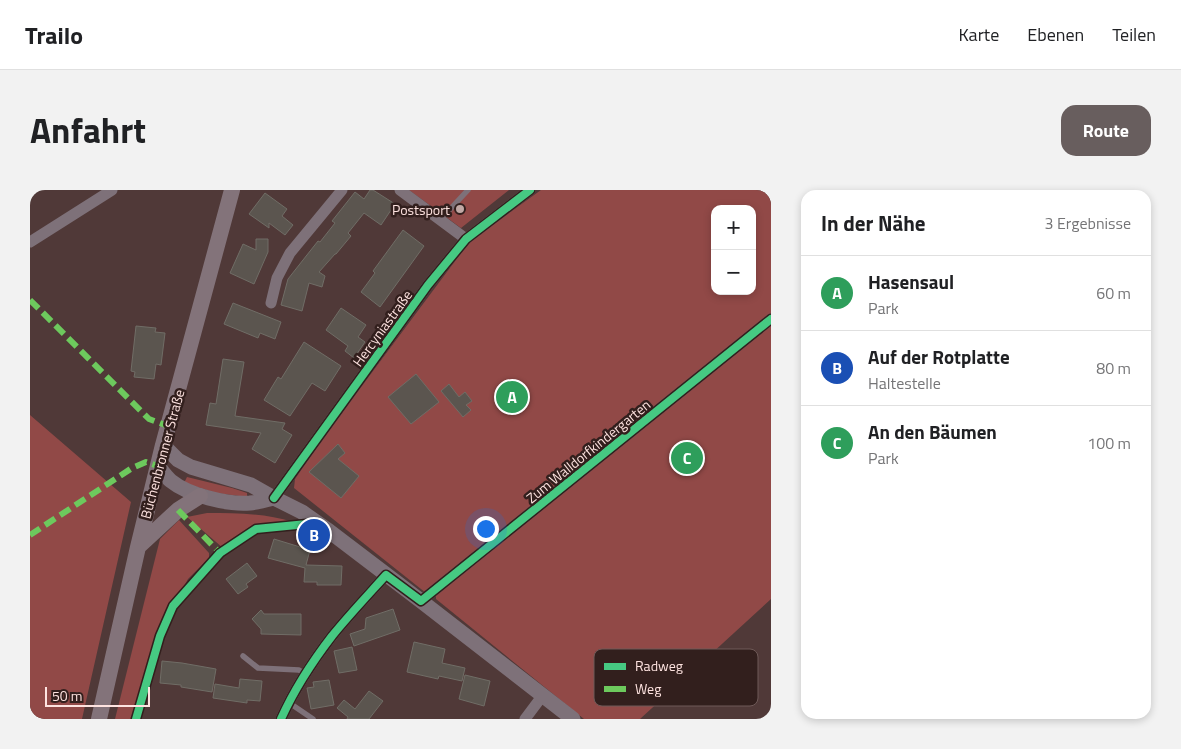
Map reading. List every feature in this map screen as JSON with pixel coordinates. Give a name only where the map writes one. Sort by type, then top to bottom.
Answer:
[{"type":"main road","name":"Büchenbronner Straße","points":[[99,719],[163,445],[232,190]]},
{"type":"main road","points":[[138,547],[178,510],[200,496]]},
{"type":"street","points":[[30,242],[112,190]]},
{"type":"street","points":[[271,303],[277,278],[290,253],[342,190]]},
{"type":"street","points":[[400,190],[466,238]]},
{"type":"street","name":"Hercyniastraße","points":[[274,498],[428,285],[466,238],[530,190]]},
{"type":"street","name":"Zum Walldorfkindergarten","points":[[421,601],[771,319]]},
{"type":"street","points":[[163,445],[178,460],[191,468],[251,484],[302,512],[421,601],[573,719]]},
{"type":"street","points":[[158,466],[169,480],[182,489],[200,496],[249,503],[274,498]]},
{"type":"street","points":[[281,719],[288,702],[305,674],[332,636],[386,575]]},
{"type":"street","points":[[525,719],[543,695]]},
{"type":"lane","points":[[441,219],[468,190]]},
{"type":"lane","points":[[243,656],[258,668],[299,670],[305,674]]},
{"type":"lane","points":[[288,702],[313,719]]},
{"type":"shaded area","name":"Postsport","points":[[409,190],[509,190],[461,228]]},
{"type":"shaded area","points":[[541,190],[771,190],[771,316],[426,593],[294,488],[295,479],[317,446],[470,241]]},
{"type":"shaded area","points":[[771,323],[771,599],[716,649],[594,649],[594,706],[654,706],[640,719],[584,719],[436,599],[436,592]]},
{"type":"shaded area","points":[[30,415],[131,502],[82,719],[30,719]]},
{"type":"shaded area","points":[[187,477],[247,493],[247,497],[216,493],[184,483]]},
{"type":"shaded area","points":[[207,513],[261,515],[293,522],[253,525],[223,548],[187,517]]},
{"type":"shaded area","points":[[179,520],[209,553],[209,558],[188,579],[173,606],[160,636],[136,719],[115,719],[160,539]]},
{"type":"building","points":[[370,190],[395,204],[381,225],[364,213],[348,233],[351,236],[319,272],[325,276],[322,287],[309,283],[302,311],[281,305],[288,279],[335,223],[332,221],[355,192],[364,199]]},
{"type":"building","points":[[265,193],[287,209],[282,216],[293,225],[285,235],[269,223],[269,228],[249,214]]},
{"type":"building","points":[[403,230],[424,246],[380,307],[361,292],[375,273],[373,271]]},
{"type":"building","points":[[256,239],[268,239],[268,252],[254,284],[230,273],[243,244],[256,250]]},
{"type":"building","points":[[233,303],[281,322],[275,339],[260,333],[258,338],[224,324]]},
{"type":"building","points":[[341,308],[366,325],[358,337],[365,342],[354,358],[345,351],[348,346],[326,330]]},
{"type":"building","points":[[136,326],[156,328],[155,332],[165,333],[161,365],[156,364],[154,379],[134,377],[135,372],[131,371]]},
{"type":"building","points":[[304,342],[341,366],[325,391],[312,383],[290,416],[264,400],[278,377],[281,379]]},
{"type":"building","points":[[223,359],[244,362],[235,416],[285,423],[282,429],[292,435],[275,463],[252,449],[261,433],[206,425],[210,403],[216,404]]},
{"type":"building","points":[[416,374],[439,402],[411,424],[388,397]]},
{"type":"building","points":[[449,384],[459,397],[465,392],[472,401],[466,405],[471,410],[463,417],[441,391]]},
{"type":"building","points":[[338,444],[345,453],[338,459],[359,476],[341,498],[309,472]]},
{"type":"building","points":[[274,539],[310,550],[306,565],[342,566],[341,585],[317,585],[317,582],[304,582],[305,568],[268,558]]},
{"type":"building","points":[[247,563],[257,576],[246,584],[248,587],[238,594],[226,579]]},
{"type":"building","points":[[393,609],[400,630],[354,646],[350,634],[365,629],[366,618]]},
{"type":"building","points":[[261,610],[264,614],[301,614],[301,635],[261,634],[261,629],[252,619]]},
{"type":"building","points":[[414,642],[445,649],[442,663],[465,668],[462,681],[439,676],[438,679],[407,672]]},
{"type":"building","points":[[352,647],[357,670],[339,673],[334,651]]},
{"type":"building","points":[[162,661],[216,669],[212,692],[181,687],[181,685],[160,683]]},
{"type":"building","points":[[465,675],[490,681],[484,706],[459,699]]},
{"type":"building","points":[[240,679],[262,681],[260,701],[247,700],[247,703],[213,698],[215,684],[239,688]]},
{"type":"building","points":[[329,680],[334,705],[311,709],[307,688],[314,687],[313,682]]},
{"type":"building","points":[[369,691],[383,701],[369,719],[347,719],[348,717],[337,708],[344,700],[355,709]]},
{"type":"marked path","points":[[30,300],[149,419],[168,426]]},
{"type":"marked path","points":[[30,535],[132,468],[146,462],[158,466]]},
{"type":"marked path","points":[[178,510],[220,553]]},
{"type":"cycle path","points":[[274,498],[428,285],[466,239],[530,190]]},
{"type":"cycle path","points":[[281,719],[298,687],[332,636],[386,575],[421,601],[771,319]]},
{"type":"cycle path","points":[[136,719],[160,636],[173,606],[220,553],[256,529],[317,523]]},
{"type":"place","name":"Postsport","points":[[460,209]]},
{"type":"place","name":"Hasensaul","points":[[512,397]]},
{"type":"place","name":"An den Bäumen","points":[[687,458]]},
{"type":"place","name":"Auf der Rotplatte","points":[[314,535]]}]
